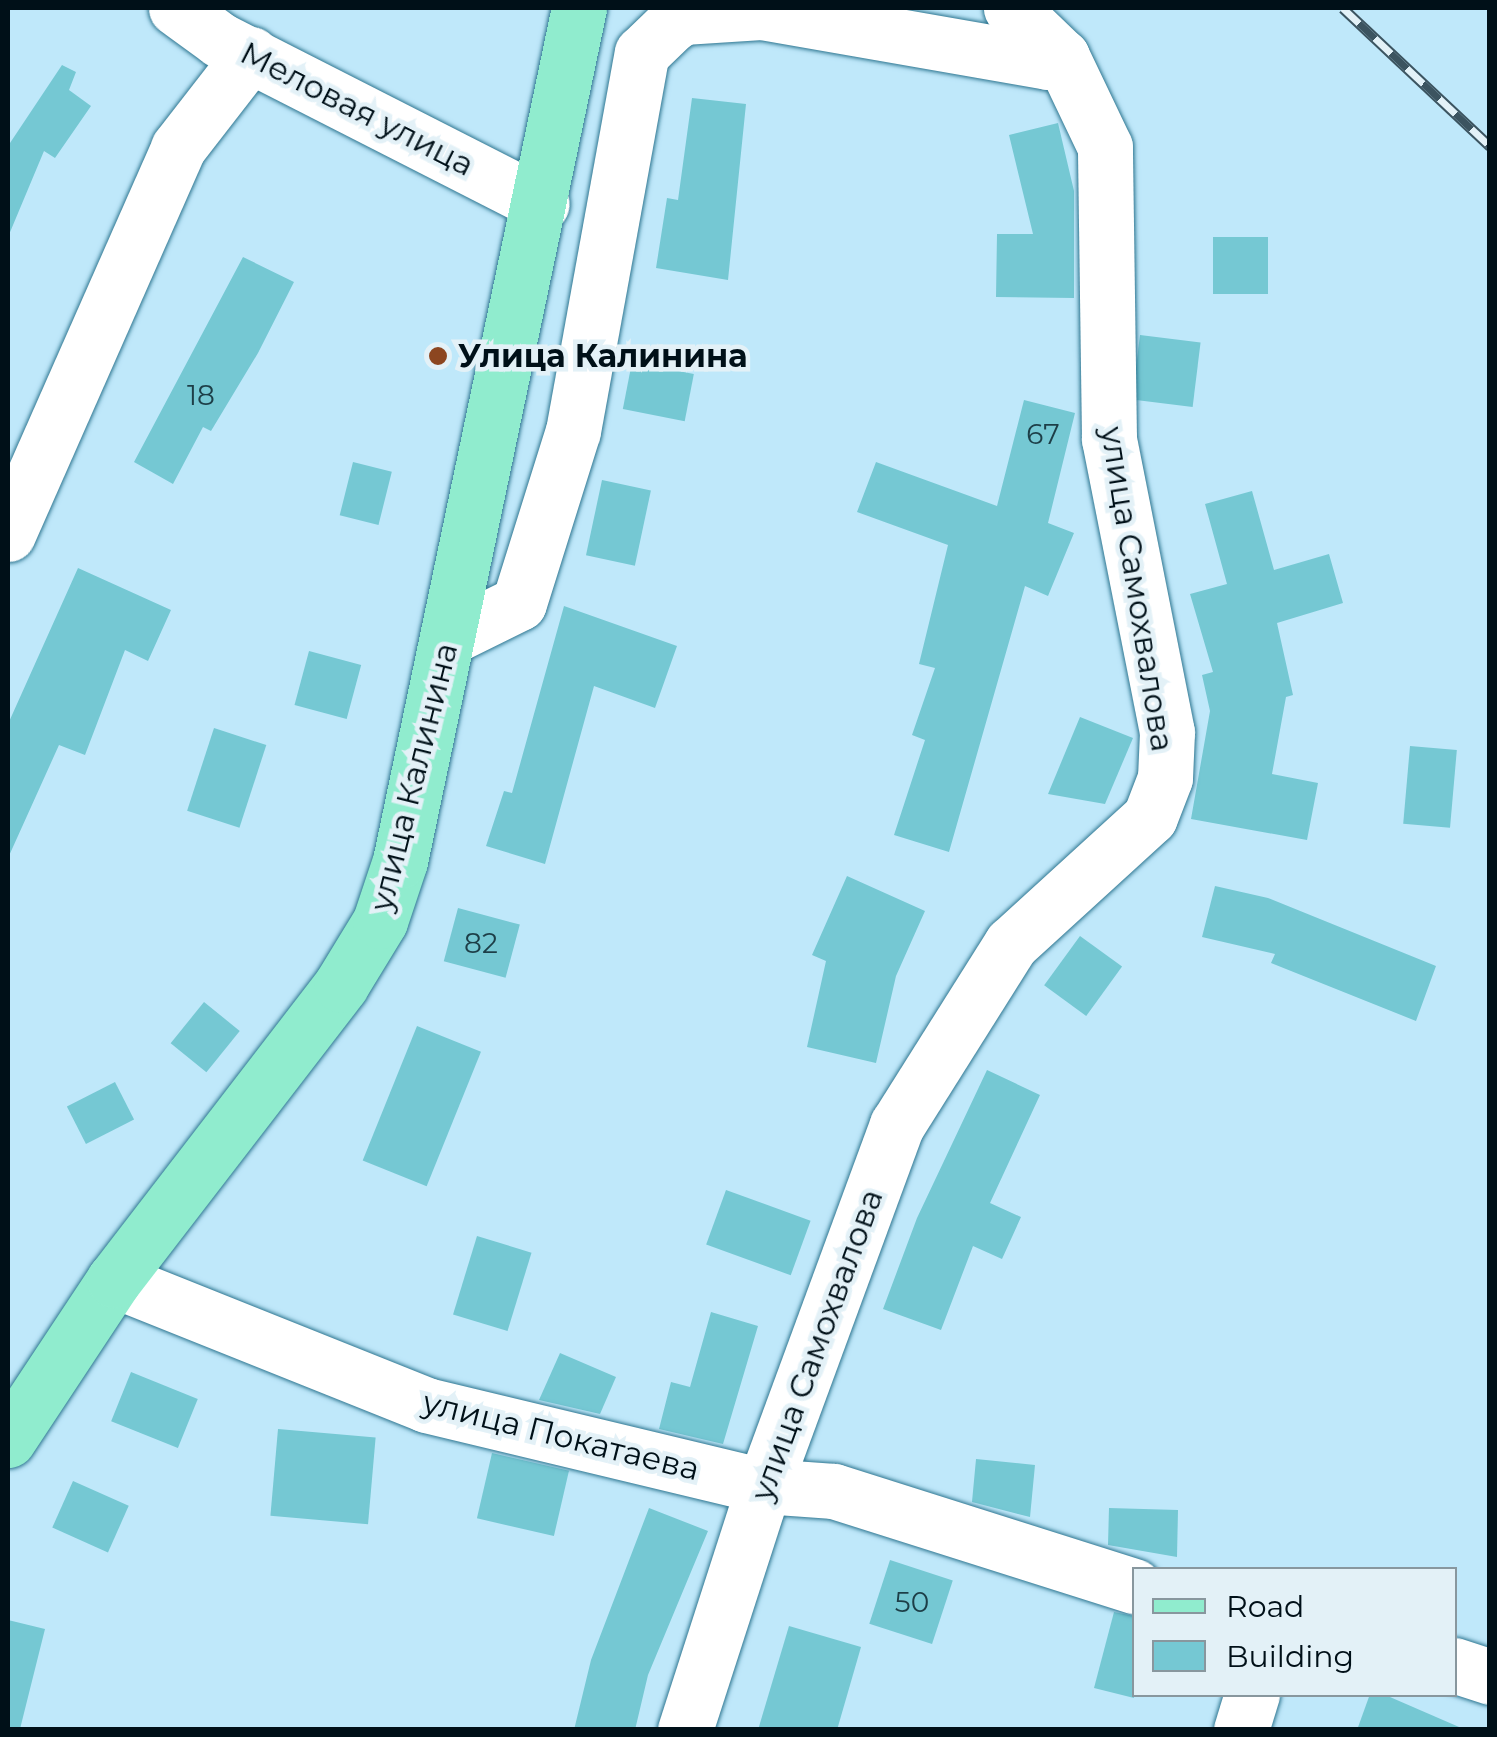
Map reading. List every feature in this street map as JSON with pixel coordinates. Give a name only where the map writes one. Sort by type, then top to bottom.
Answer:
[{"type":"main road","name":"улица Калинина","points":[[8,1440],[114,1280],[341,986],[380,922],[400,861],[542,204],[578,8]]},
{"type":"street","name":"Меловая улица","points":[[176,8],[251,54],[542,204]]},
{"type":"street","name":"улица Самохвалова","points":[[685,1730],[764,1486],[897,1125],[1011,944],[1150,817],[1165,778],[1167,732],[1109,438],[1104,147],[1062,57],[1011,8]]},
{"type":"street","points":[[448,638],[519,603],[573,431],[642,53],[670,25],[683,17],[761,12],[1048,62],[1062,57]]},
{"type":"street","points":[[8,534],[178,148],[251,54]]},
{"type":"street","name":"улица Покатаева","points":[[114,1280],[426,1405],[764,1486],[834,1491],[1132,1585]]},
{"type":"street","points":[[1457,1665],[1490,1677]]},
{"type":"street","points":[[1241,1730],[1251,1697]]},
{"type":"building","points":[[62,65],[76,72],[69,90],[91,106],[55,158],[44,151],[8,237],[8,146]]},
{"type":"building","points":[[692,98],[746,104],[728,280],[656,268],[667,198],[678,200]]},
{"type":"building","points":[[1058,123],[1074,191],[1074,298],[996,297],[997,234],[1033,234],[1009,135]]},
{"type":"building","points":[[1213,237],[1268,237],[1268,294],[1213,294]]},
{"type":"building","points":[[243,257],[294,282],[258,353],[211,431],[203,427],[173,484],[134,462]]},
{"type":"building","points":[[1140,335],[1201,342],[1193,407],[1132,400]]},
{"type":"building","points":[[632,362],[694,374],[685,421],[623,409]]},
{"type":"building","points":[[1024,400],[1075,413],[1048,523],[1074,533],[1048,596],[1025,586],[949,852],[894,835],[925,740],[912,735],[935,668],[919,664],[948,545],[857,512],[876,462],[997,506]]},
{"type":"building","points":[[353,462],[392,472],[379,525],[340,515]]},
{"type":"building","points":[[602,480],[651,490],[635,566],[586,555]]},
{"type":"building","points":[[1252,491],[1274,570],[1329,554],[1343,603],[1277,623],[1293,695],[1286,697],[1272,774],[1318,783],[1307,840],[1191,819],[1210,711],[1202,675],[1213,672],[1190,594],[1227,584],[1205,504]]},
{"type":"building","points":[[78,568],[171,610],[148,661],[125,650],[85,755],[59,745],[8,858],[8,724]]},
{"type":"building","points":[[564,606],[677,646],[655,708],[594,686],[545,864],[486,846],[504,791],[512,793]]},
{"type":"building","points":[[309,651],[361,665],[347,719],[295,705]]},
{"type":"building","points":[[1080,717],[1133,738],[1105,804],[1048,794]]},
{"type":"building","points":[[214,728],[266,745],[239,828],[187,811]]},
{"type":"building","points":[[1410,746],[1457,750],[1450,828],[1403,824]]},
{"type":"building","points":[[847,876],[925,911],[896,976],[876,1063],[807,1047],[826,961],[812,955]]},
{"type":"building","points":[[1215,886],[1268,898],[1436,966],[1416,1021],[1271,963],[1275,954],[1202,937]]},
{"type":"building","points":[[458,908],[520,925],[506,978],[444,961]]},
{"type":"building","points":[[1080,936],[1122,967],[1086,1016],[1044,985]]},
{"type":"building","points":[[204,1002],[240,1031],[206,1072],[171,1043]]},
{"type":"building","points":[[417,1026],[481,1052],[427,1186],[363,1160]]},
{"type":"building","points":[[987,1070],[1040,1095],[990,1203],[1021,1217],[1002,1259],[973,1246],[941,1330],[883,1309],[917,1218]]},
{"type":"building","points":[[115,1082],[134,1119],[86,1144],[67,1107]]},
{"type":"building","points":[[726,1190],[811,1221],[791,1275],[706,1245]]},
{"type":"building","points":[[477,1236],[532,1253],[508,1331],[453,1314]]},
{"type":"building","points":[[711,1312],[758,1326],[723,1444],[659,1429],[671,1382],[690,1387]]},
{"type":"building","points":[[560,1353],[616,1377],[600,1414],[539,1400]]},
{"type":"building","points":[[131,1372],[198,1399],[178,1448],[111,1421]]},
{"type":"building","points":[[278,1429],[376,1438],[368,1524],[270,1516]]},
{"type":"building","points":[[492,1453],[569,1471],[554,1536],[477,1518]]},
{"type":"building","points":[[976,1459],[1035,1465],[1030,1517],[972,1502]]},
{"type":"building","points":[[73,1481],[129,1506],[108,1552],[52,1528]]},
{"type":"building","points":[[649,1508],[708,1531],[648,1675],[635,1730],[574,1730],[591,1660]]},
{"type":"building","points":[[1109,1508],[1178,1510],[1177,1557],[1108,1545]]},
{"type":"building","points":[[890,1560],[953,1580],[932,1644],[869,1624]]},
{"type":"building","points":[[1114,1612],[1132,1616],[1134,1698],[1094,1688]]},
{"type":"building","points":[[8,1620],[45,1629],[20,1729],[8,1727]]},
{"type":"building","points":[[789,1626],[861,1647],[837,1730],[758,1730]]},
{"type":"building","points":[[1369,1697],[1390,1697],[1466,1730],[1357,1730]]},
{"type":"railway","points":[[1343,8],[1490,146]]},
{"type":"place","name":"Улица Калинина","points":[[438,356]]}]
